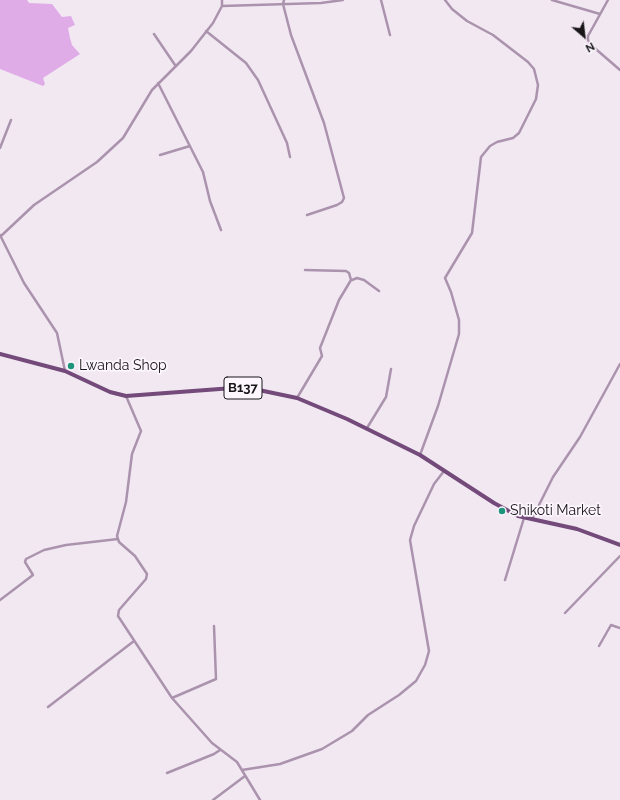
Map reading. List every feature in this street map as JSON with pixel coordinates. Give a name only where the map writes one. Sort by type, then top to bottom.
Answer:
[{"type":"main road","name":"B137","points":[[0,354],[65,371],[110,392],[126,396],[233,388],[254,389],[297,398],[367,428],[420,455],[494,504],[524,518],[576,530],[620,545]]},
{"type":"street","points":[[65,371],[57,333],[24,283],[0,235],[34,205],[97,162],[123,138],[158,83],[191,50],[206,31],[222,6],[222,0]]},
{"type":"street","points":[[284,0],[283,4],[301,66],[324,123],[344,198],[342,202],[337,205],[307,215]]},
{"type":"street","points":[[222,6],[343,0]]},
{"type":"street","points":[[381,0],[390,35]]},
{"type":"street","points":[[420,455],[438,406],[459,334],[458,320],[451,292],[445,278],[472,233],[481,157],[490,146],[497,142],[513,138],[519,133],[536,99],[538,86],[534,69],[528,62],[493,35],[457,13],[445,0]]},
{"type":"street","points":[[552,0],[600,14]]},
{"type":"street","points":[[608,0],[588,36],[588,40],[590,44],[620,70]]},
{"type":"street","points":[[206,31],[246,63],[258,80],[287,143],[290,157]]},
{"type":"street","points":[[154,34],[175,65]]},
{"type":"street","points":[[158,83],[204,172],[210,201],[221,230]]},
{"type":"street","points":[[0,148],[11,120]]},
{"type":"street","points":[[160,155],[190,146]]},
{"type":"street","points":[[305,270],[346,271],[351,277],[351,280]]},
{"type":"street","points":[[297,398],[322,356],[321,346],[339,300],[351,280],[357,278],[364,280],[379,291]]},
{"type":"street","points":[[532,519],[553,477],[577,442],[620,364]]},
{"type":"street","points":[[367,428],[386,397],[391,370]]},
{"type":"street","points":[[118,539],[128,488],[132,454],[141,431],[126,396]]},
{"type":"street","points":[[242,770],[280,764],[322,749],[352,731],[368,715],[416,681],[425,665],[428,651],[420,590],[412,559],[410,540],[417,519],[434,484],[444,470]]},
{"type":"street","points":[[505,580],[524,518]]},
{"type":"street","points":[[0,600],[33,575],[25,562],[26,559],[44,550],[66,545],[118,539]]},
{"type":"street","points":[[118,539],[140,562],[147,574],[146,579],[118,613],[120,620],[172,698],[212,743],[232,758],[242,770],[260,800]]},
{"type":"street","points":[[565,613],[620,556]]},
{"type":"street","points":[[599,646],[610,625],[620,628]]},
{"type":"street","points":[[172,698],[216,679],[214,626]]},
{"type":"street","points":[[48,707],[134,641]]},
{"type":"street","points":[[167,773],[214,754],[220,750]]},
{"type":"street","points":[[213,800],[246,776]]},
{"type":"shaded area","points":[[0,0],[27,0],[29,3],[52,4],[62,17],[71,16],[75,25],[68,28],[70,38],[72,45],[80,54],[43,78],[45,84],[43,86],[0,69]]},
{"type":"place","name":"Lwanda Shop","points":[[71,366]]},
{"type":"place","name":"Shikoti Market","points":[[502,511]]}]
